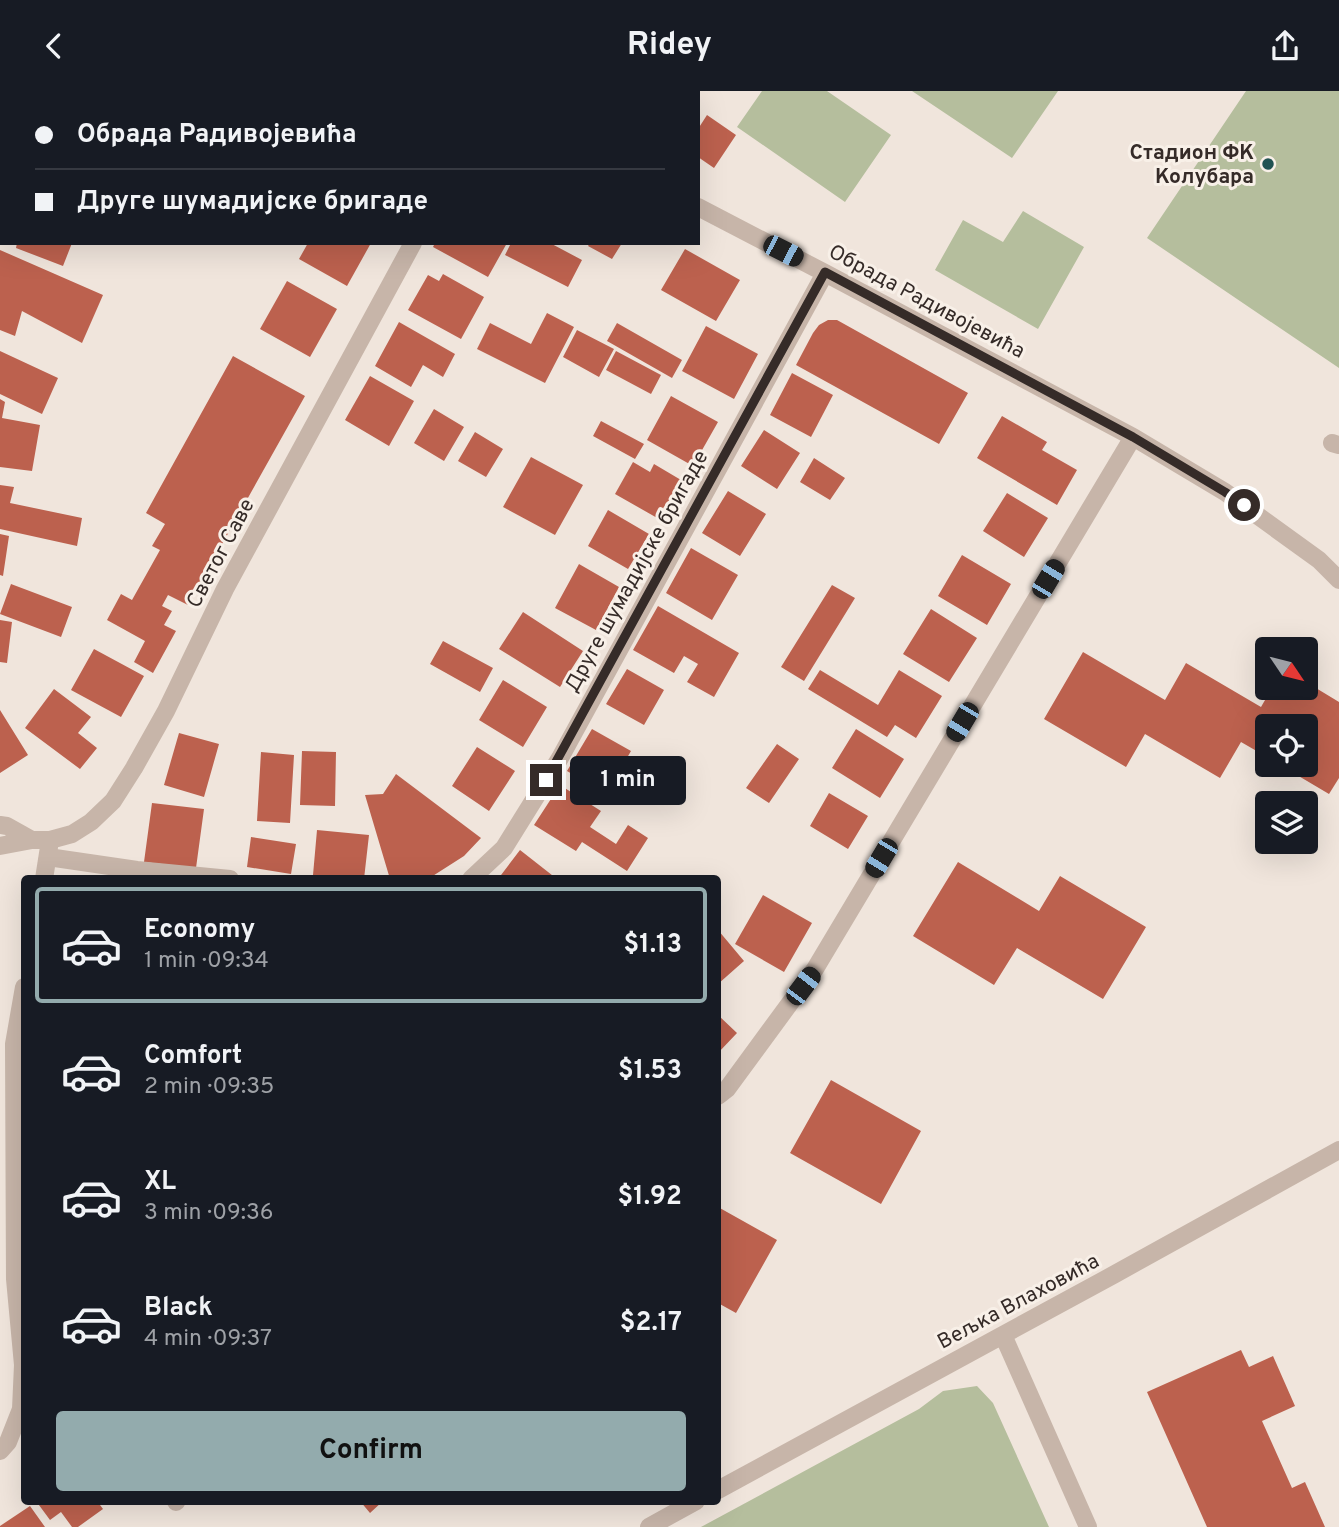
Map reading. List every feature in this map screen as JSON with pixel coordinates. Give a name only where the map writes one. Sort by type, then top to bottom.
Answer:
[{"type":"street","name":"Обрада Радивојевића","points":[[700,208],[1133,437],[1225,492],[1319,560],[1339,580]]},
{"type":"street","name":"Светог Саве","points":[[43,845],[72,834],[90,822],[113,801],[134,768],[166,711],[232,577],[411,245]]},
{"type":"street","name":"Друге шумадијске бригаде","points":[[475,875],[504,848],[560,758],[825,272]]},
{"type":"street","points":[[721,1094],[815,969],[1133,437]]},
{"type":"street","points":[[0,825],[43,845],[137,870],[189,875]]},
{"type":"street","points":[[0,846],[43,845]]},
{"type":"street","points":[[43,845],[44,875]]},
{"type":"street","points":[[21,1005],[14,1044],[15,1279],[21,1344]]},
{"type":"street","name":"Вељка Влаховића","points":[[721,1488],[1339,1150]]},
{"type":"street","points":[[1003,1335],[1088,1527]]},
{"type":"street","points":[[0,1451],[8,1442],[21,1409]]},
{"type":"street","points":[[649,1527],[689,1505]]},
{"type":"green space","points":[[762,91],[827,91],[891,135],[845,202],[737,127]]},
{"type":"green space","points":[[912,91],[1058,91],[1012,158]]},
{"type":"green space","name":"Стадион ФК Колубара","points":[[1246,91],[1339,91],[1339,368],[1147,238]]},
{"type":"green space","points":[[1023,211],[1084,247],[1038,329],[935,270],[963,220],[1003,242]]},
{"type":"green space","points":[[977,1386],[993,1403],[1049,1527],[701,1527],[919,1409],[943,1391]]},
{"type":"building","points":[[707,115],[736,135],[714,168],[700,158],[700,126]]},
{"type":"building","points":[[17,245],[71,245],[63,266],[16,248]]},
{"type":"building","points":[[307,245],[370,245],[347,286],[299,259]]},
{"type":"building","points":[[434,245],[506,245],[488,277],[433,247]]},
{"type":"building","points":[[510,245],[554,245],[582,260],[568,287],[505,255]]},
{"type":"building","points":[[589,245],[621,245],[612,259]]},
{"type":"building","points":[[685,249],[740,280],[716,321],[661,290]]},
{"type":"building","points":[[0,250],[103,295],[82,343],[22,311],[15,336],[0,330]]},
{"type":"building","points":[[443,274],[484,297],[461,339],[408,310],[428,275],[439,281]]},
{"type":"building","points":[[287,281],[337,309],[310,357],[260,329]]},
{"type":"building","points":[[547,313],[574,327],[545,383],[477,349],[490,323],[531,344]]},
{"type":"building","points":[[828,320],[837,320],[968,393],[939,444],[796,365],[813,333],[819,325]]},
{"type":"building","points":[[399,322],[455,354],[443,377],[423,365],[411,387],[375,366]]},
{"type":"building","points":[[617,323],[682,360],[672,378],[607,341]]},
{"type":"building","points":[[706,326],[758,354],[734,399],[682,371]]},
{"type":"building","points":[[577,330],[614,349],[599,377],[563,357]]},
{"type":"building","points":[[0,351],[58,378],[42,414],[0,394]]},
{"type":"building","points":[[616,351],[661,375],[651,394],[606,370]]},
{"type":"building","points":[[233,356],[305,396],[188,605],[168,595],[162,606],[172,611],[164,625],[176,631],[153,673],[134,662],[145,641],[107,620],[121,594],[132,600],[160,550],[152,546],[165,524],[146,513]]},
{"type":"building","points":[[792,373],[833,395],[811,437],[770,415]]},
{"type":"building","points":[[370,376],[414,401],[389,446],[345,420]]},
{"type":"building","points":[[671,396],[718,422],[693,466],[647,440]]},
{"type":"building","points":[[0,399],[5,402],[2,418],[40,425],[32,471],[0,467]]},
{"type":"building","points":[[434,409],[464,427],[444,461],[414,443]]},
{"type":"building","points":[[1002,416],[1047,442],[1042,450],[1077,470],[1057,505],[977,458]]},
{"type":"building","points":[[601,421],[644,444],[635,459],[593,436]]},
{"type":"building","points":[[764,430],[800,453],[777,489],[741,466]]},
{"type":"building","points":[[475,432],[503,449],[486,477],[458,461]]},
{"type":"building","points":[[531,457],[583,485],[555,535],[503,507]]},
{"type":"building","points":[[814,458],[845,478],[830,500],[800,482]]},
{"type":"building","points":[[633,462],[650,472],[654,464],[681,480],[659,519],[615,494]]},
{"type":"building","points":[[0,485],[14,487],[10,503],[82,518],[77,546],[0,529]]},
{"type":"building","points":[[728,491],[766,514],[740,556],[702,533]]},
{"type":"building","points":[[1007,493],[1048,518],[1024,557],[983,531]]},
{"type":"building","points":[[608,510],[649,534],[628,569],[588,546]]},
{"type":"building","points":[[0,534],[9,536],[3,576],[0,575]]},
{"type":"building","points":[[691,548],[738,575],[712,620],[666,593]]},
{"type":"building","points":[[962,555],[1011,584],[987,625],[938,596]]},
{"type":"building","points":[[579,564],[619,587],[596,630],[555,608]]},
{"type":"building","points":[[11,584],[72,607],[61,637],[0,614]]},
{"type":"building","points":[[832,585],[855,598],[804,681],[781,667]]},
{"type":"building","points":[[658,606],[739,653],[714,697],[687,682],[698,664],[684,656],[674,673],[633,650]]},
{"type":"building","points":[[931,609],[977,638],[949,682],[903,654]]},
{"type":"building","points":[[523,612],[583,651],[560,687],[499,649]]},
{"type":"building","points":[[0,620],[12,622],[7,663],[0,662]]},
{"type":"building","points":[[443,641],[493,668],[480,692],[430,664]]},
{"type":"building","points":[[94,649],[144,676],[121,717],[71,690]]},
{"type":"building","points":[[1083,652],[1165,700],[1186,663],[1261,707],[1265,700],[1318,700],[1318,689],[1339,702],[1339,778],[1329,794],[1300,777],[1318,777],[1318,714],[1255,714],[1255,750],[1241,742],[1220,778],[1145,734],[1126,767],[1044,719]]},
{"type":"building","points":[[627,669],[664,690],[644,725],[606,704]]},
{"type":"building","points":[[820,670],[878,705],[899,670],[942,696],[916,738],[895,725],[887,737],[808,689]]},
{"type":"building","points":[[503,680],[547,707],[523,747],[479,720]]},
{"type":"building","points":[[54,689],[91,717],[78,733],[97,748],[80,769],[25,728]]},
{"type":"building","points":[[0,710],[28,755],[0,773]]},
{"type":"building","points":[[592,729],[631,751],[606,794],[567,771]]},
{"type":"building","points":[[856,729],[904,759],[880,798],[832,768]]},
{"type":"building","points":[[179,733],[219,744],[204,797],[164,785]]},
{"type":"building","points":[[777,744],[799,759],[769,803],[746,788]]},
{"type":"building","points":[[477,747],[515,771],[489,811],[452,786]]},
{"type":"building","points":[[302,751],[336,752],[335,806],[300,805]]},
{"type":"building","points":[[261,752],[294,755],[290,823],[257,821]]},
{"type":"building","points":[[396,774],[481,838],[464,856],[434,875],[389,875],[365,795],[383,794]]},
{"type":"building","points":[[560,785],[601,811],[590,827],[616,844],[628,825],[648,838],[627,871],[582,842],[576,851],[534,825]]},
{"type":"building","points":[[829,793],[868,816],[848,849],[810,826]]},
{"type":"building","points":[[152,803],[204,809],[196,868],[144,862]]},
{"type":"building","points":[[317,830],[369,835],[364,875],[313,875]]},
{"type":"building","points":[[251,837],[296,844],[291,874],[247,867]]},
{"type":"building","points":[[520,850],[552,875],[501,875]]},
{"type":"building","points":[[958,862],[1039,911],[1060,876],[1146,927],[1103,999],[1017,948],[994,985],[913,936]]},
{"type":"building","points":[[763,895],[812,923],[784,972],[735,944]]},
{"type":"building","points":[[721,934],[744,961],[721,981]]},
{"type":"building","points":[[721,1018],[737,1033],[721,1050]]},
{"type":"building","points":[[831,1080],[921,1131],[881,1204],[790,1153]]},
{"type":"building","points":[[721,1209],[777,1240],[736,1313],[721,1305]]},
{"type":"building","points":[[1241,1350],[1249,1367],[1273,1356],[1295,1406],[1262,1421],[1292,1488],[1305,1482],[1325,1527],[1207,1527],[1147,1392]]},
{"type":"building","points":[[39,1505],[100,1505],[103,1509],[78,1527],[72,1527],[61,1512],[50,1520]]},
{"type":"building","points":[[363,1505],[379,1505],[370,1513]]},
{"type":"building","points":[[30,1506],[45,1527],[0,1527],[0,1526]]},
{"type":"place","name":"Стадион ФК Колубара","points":[[1268,164]]},
{"type":"route","points":[[546,780],[825,272],[1133,437],[1244,505]]}]
